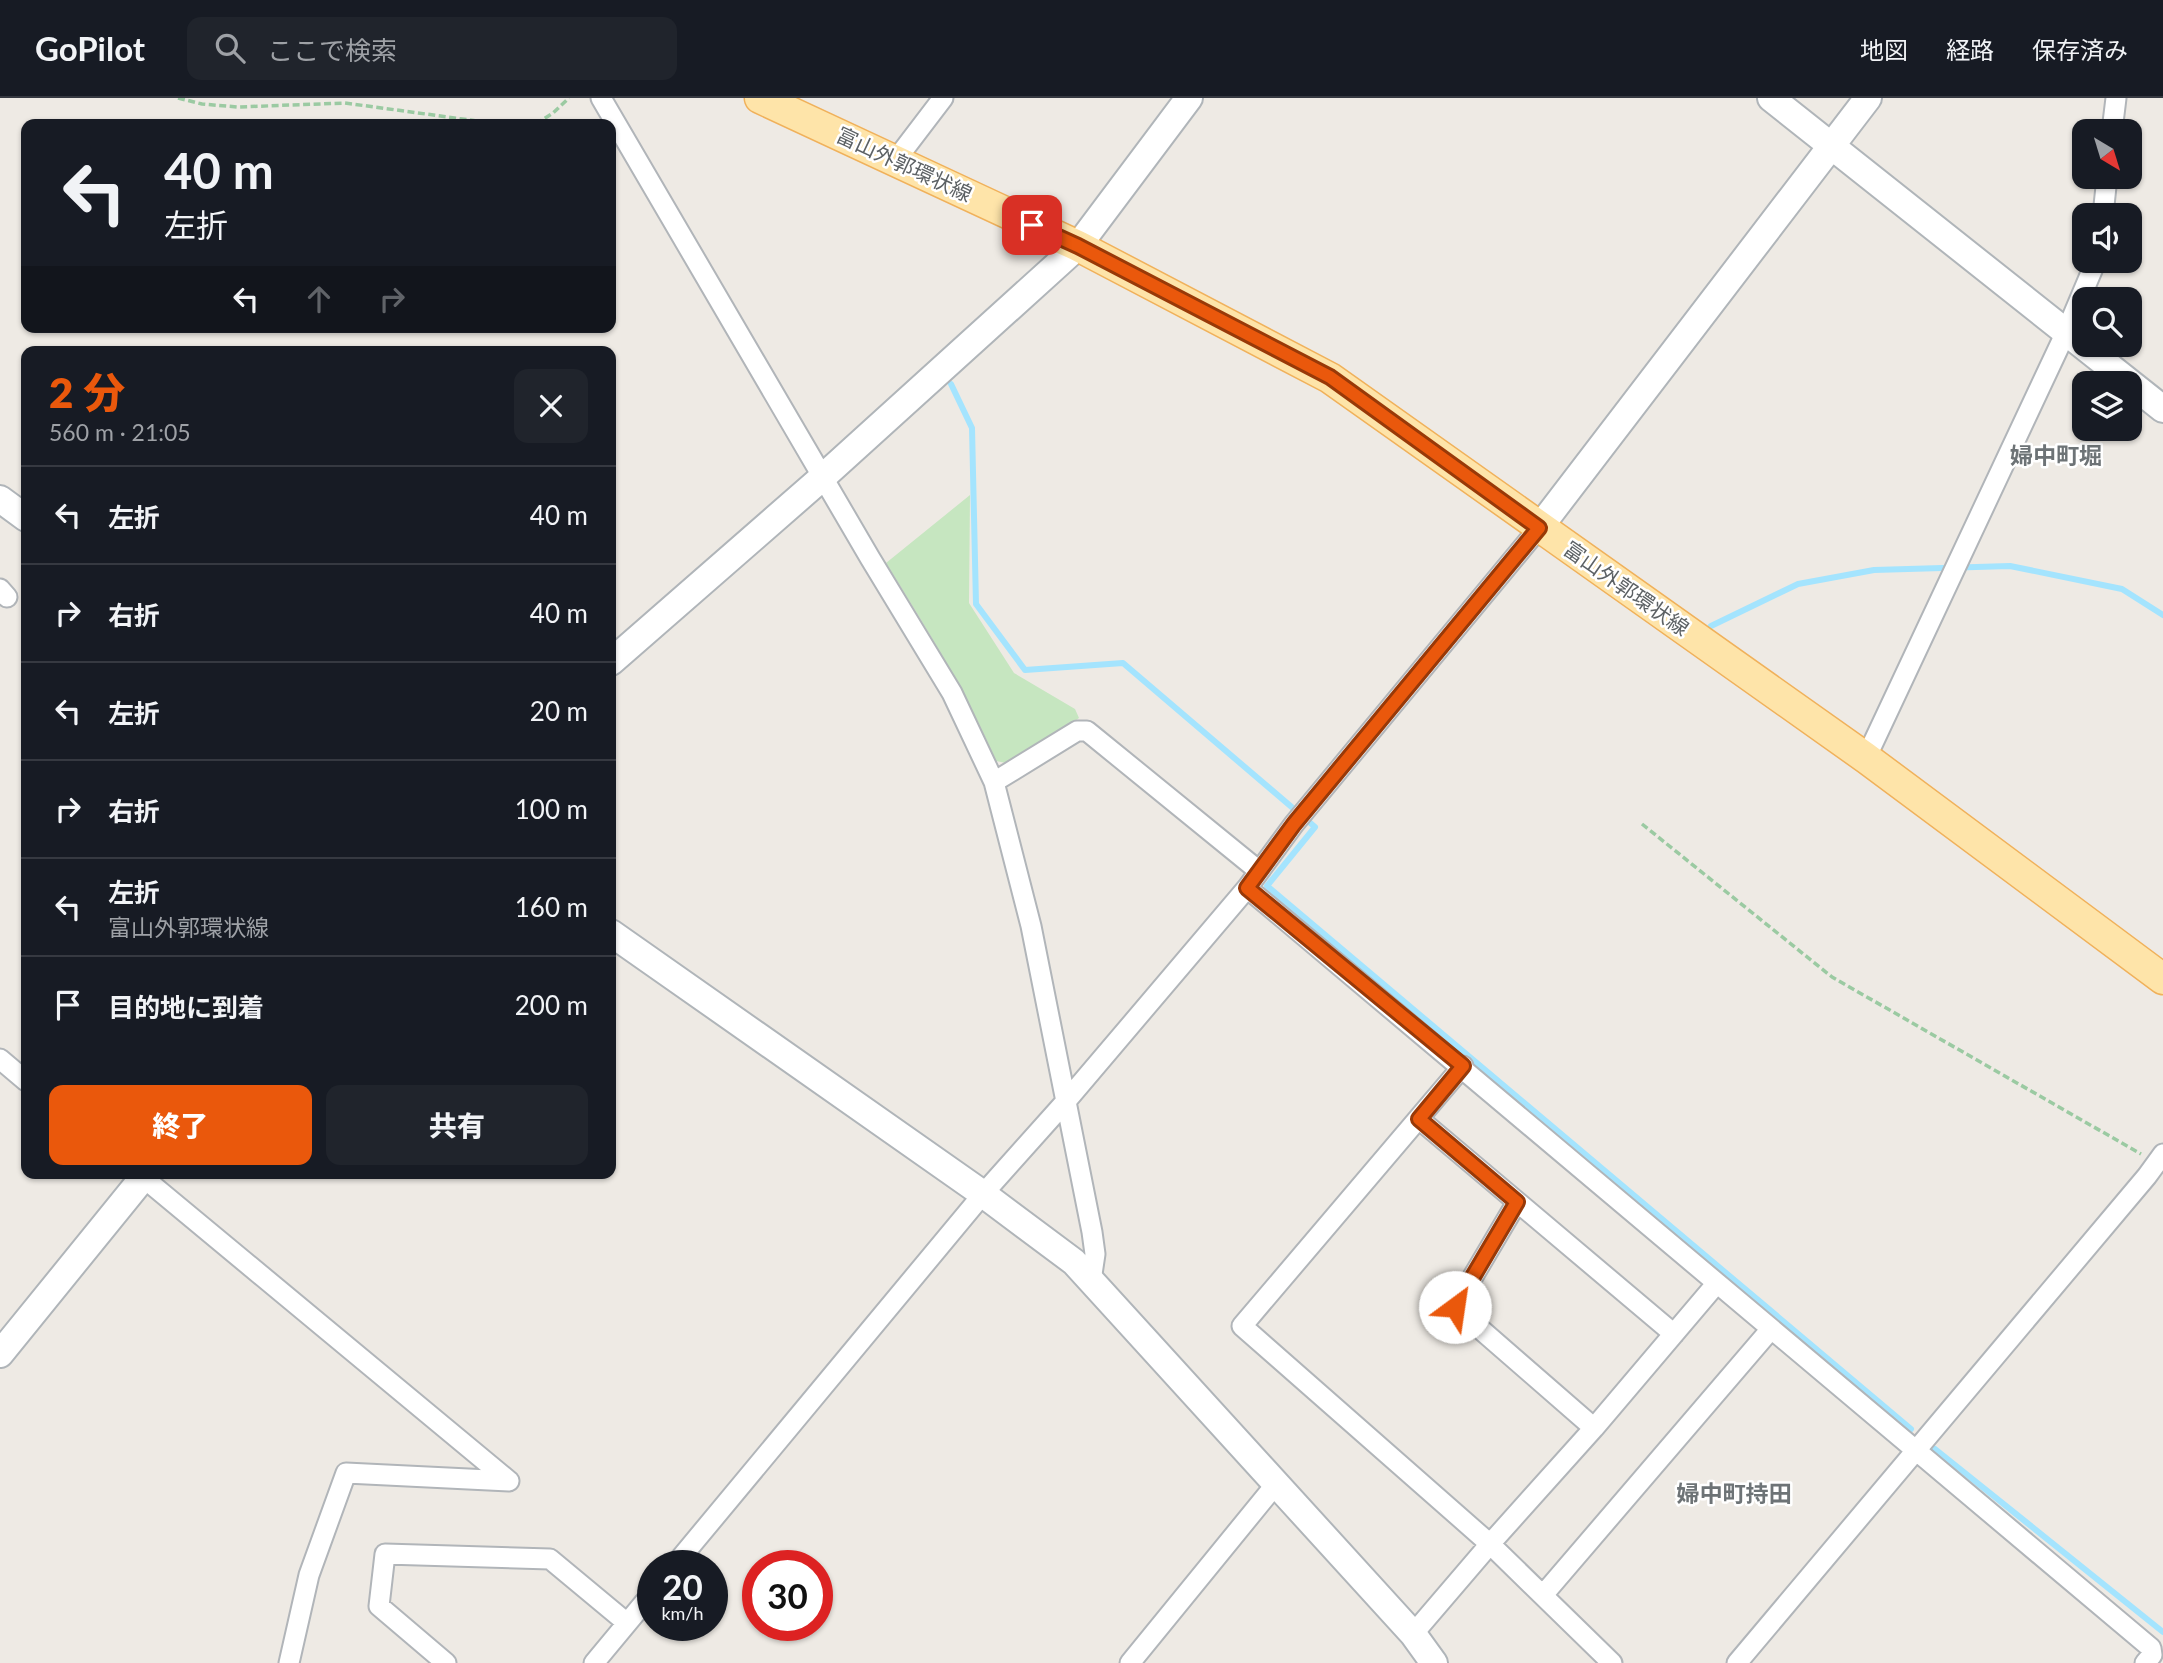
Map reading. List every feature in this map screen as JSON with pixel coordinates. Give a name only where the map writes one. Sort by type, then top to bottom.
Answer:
[{"type":"main road","name":"富山外郭環状線","points":[[769,100],[1078,246],[1330,377],[1866,758],[2163,979]]},
{"type":"street","points":[[601,98],[613,119]]},
{"type":"street","points":[[895,161],[943,98]]},
{"type":"street","points":[[616,658],[824,476],[1078,246],[1189,98]]},
{"type":"street","points":[[1771,98],[2163,409]]},
{"type":"street","points":[[687,1550],[983,1194],[1067,1100],[1253,880],[1294,824],[1539,528],[1868,98]]},
{"type":"street","points":[[2113,119],[2116,98]]},
{"type":"street","points":[[616,123],[952,693],[994,782],[1031,926],[1067,1100],[1095,1254],[1091,1281]]},
{"type":"street","points":[[1866,758],[2066,332],[2091,273]]},
{"type":"street","points":[[0,499],[21,514]]},
{"type":"street","points":[[994,782],[1077,731],[1087,731],[1463,1066],[1915,1452],[2151,1648],[2152,1654],[2145,1663]]},
{"type":"street","points":[[616,937],[983,1194],[1074,1262],[1413,1634],[1434,1663]]},
{"type":"street","points":[[0,1059],[21,1077]]},
{"type":"street","points":[[1463,1066],[1242,1326],[1490,1544],[1612,1663]]},
{"type":"street","points":[[1419,1119],[1674,1334]]},
{"type":"street","points":[[1737,1663],[2160,1159]]},
{"type":"street","points":[[0,1354],[140,1179]]},
{"type":"street","points":[[148,1179],[509,1481],[346,1473],[309,1575],[289,1663]]},
{"type":"street","points":[[1517,1202],[1455,1307],[1594,1428]]},
{"type":"street","points":[[1413,1634],[1717,1283]]},
{"type":"street","points":[[1543,1595],[1771,1328]]},
{"type":"street","points":[[1130,1663],[1276,1484]]},
{"type":"street","points":[[434,1659],[379,1606],[385,1554],[550,1559],[627,1623]]},
{"type":"street","points":[[594,1663],[637,1611]]},
{"type":"path","points":[[178,98],[202,104],[238,107],[345,103],[462,119]]},
{"type":"path","points":[[544,119],[569,98]]},
{"type":"path","points":[[1642,824],[1832,977],[2160,1159]]},
{"type":"green space","points":[[970,495],[969,603],[1014,673],[1075,709],[1079,718],[1011,764],[996,761],[959,685],[886,563]]},
{"type":"waterway","points":[[951,384],[972,428],[976,604],[1025,670],[1123,663],[1315,827],[1267,886],[1911,1429]]},
{"type":"waterway","points":[[1711,626],[1798,584],[1874,570],[2010,566],[2122,589],[2163,615]]},
{"type":"waterway","points":[[1935,1449],[2163,1632]]},
{"type":"district","name":"婦中町堀","points":[[2056,456]]},
{"type":"district","name":"婦中町持田","points":[[1734,1494]]},
{"type":"route","points":[[1032,225],[1078,246],[1330,377],[1539,528],[1294,824],[1247,888],[1463,1066],[1419,1119],[1517,1202],[1455,1307]]}]
